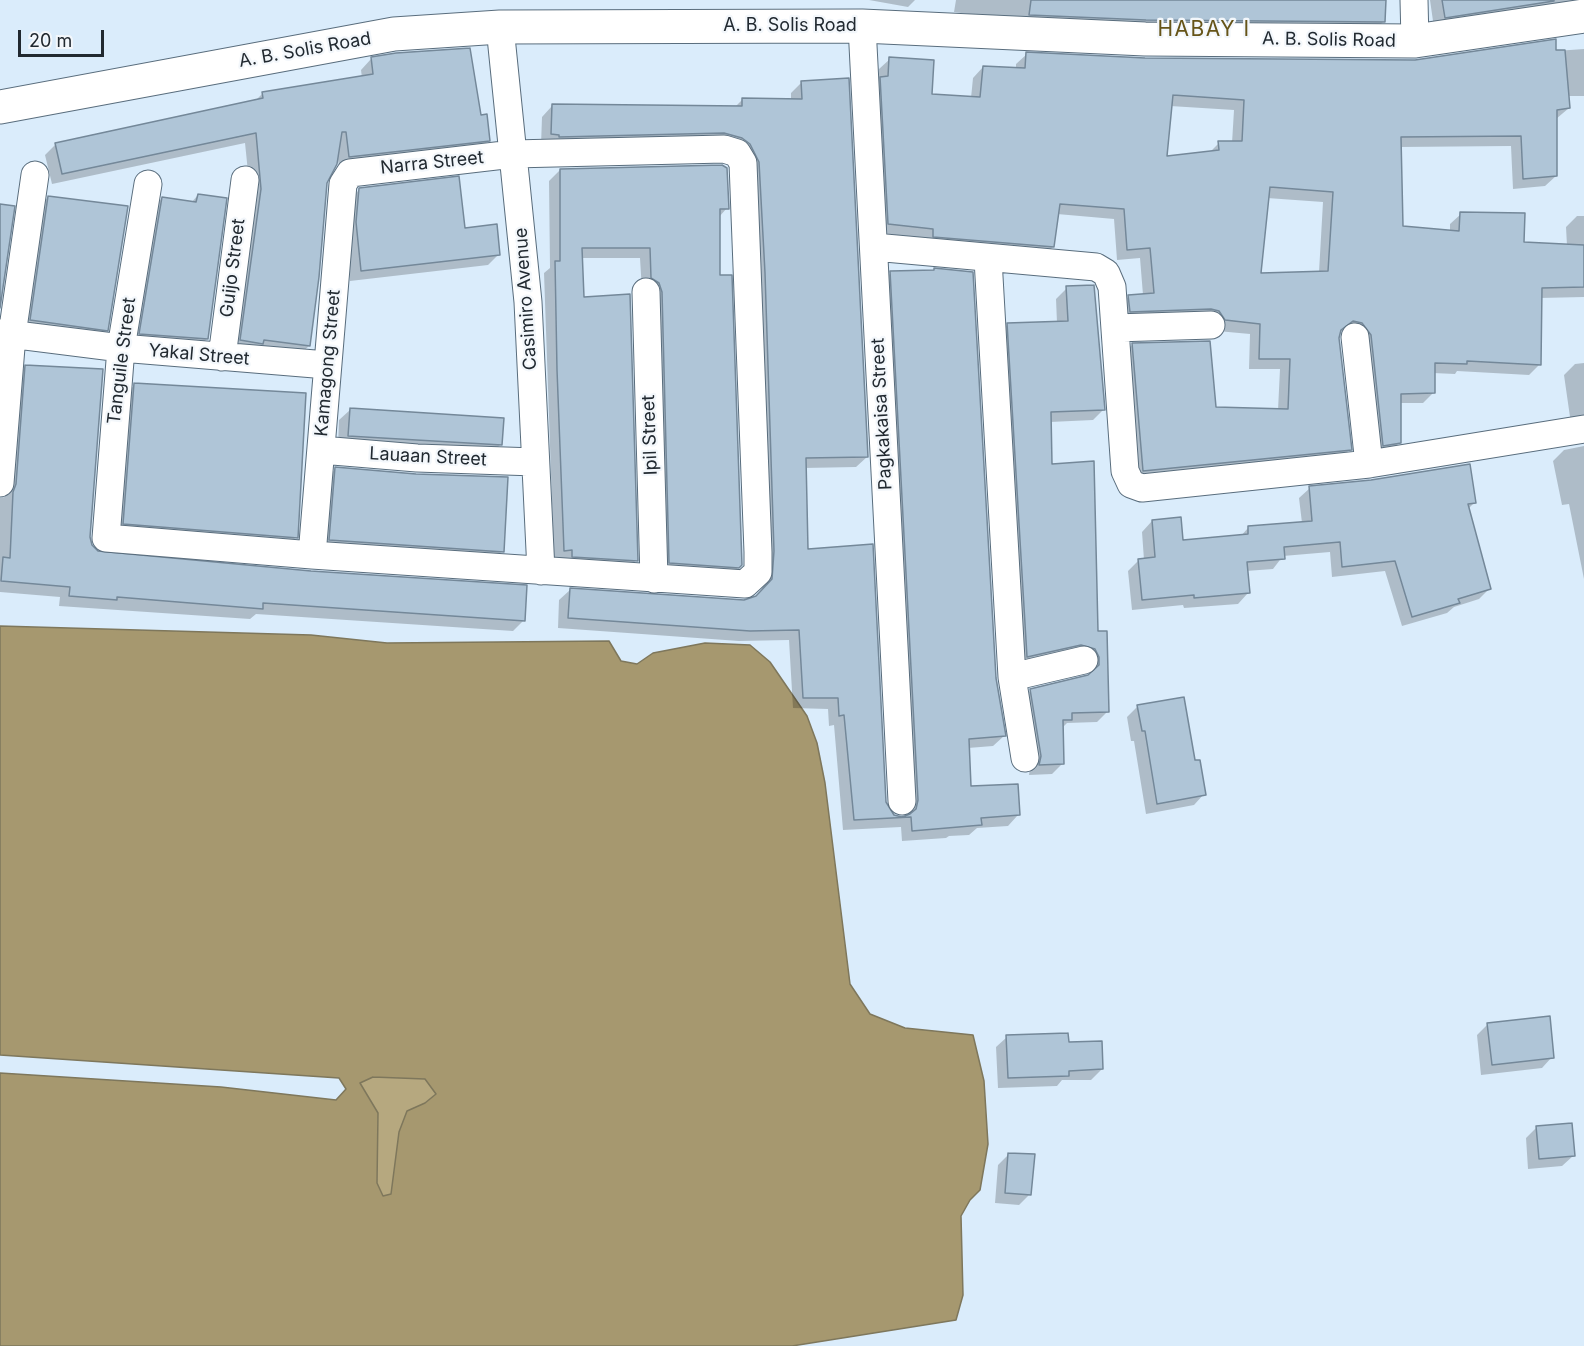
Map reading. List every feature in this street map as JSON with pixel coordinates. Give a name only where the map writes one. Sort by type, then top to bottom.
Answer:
[{"type":"street","points":[[1414,0],[1415,41]]},
{"type":"street","name":"A. B. Solis Road","points":[[0,107],[394,34],[500,27],[862,26],[1145,39],[1415,41],[1584,16]]},
{"type":"street","name":"Pagkakaisa Street","points":[[862,26],[902,801]]},
{"type":"street","name":"Casimiro Avenue","points":[[500,27],[528,302],[541,571]]},
{"type":"street","name":"Narra Street","points":[[350,174],[513,154],[724,149],[737,153],[743,163],[758,572],[745,584],[654,579]]},
{"type":"street","name":"Kamagong Street","points":[[312,555],[343,184],[350,174]]},
{"type":"street","points":[[0,483],[6,334],[35,176]]},
{"type":"street","name":"Guijo Street","points":[[222,357],[245,180]]},
{"type":"street","name":"Tanguile Street","points":[[148,184],[121,348],[106,538],[312,555]]},
{"type":"street","points":[[874,247],[1096,267],[1106,273],[1112,287],[1125,471],[1131,484],[1142,488],[1369,464],[1584,429]]},
{"type":"street","points":[[988,259],[1012,677],[1025,758]]},
{"type":"street","name":"Ipil Street","points":[[646,292],[654,579]]},
{"type":"street","points":[[1115,328],[1212,325]]},
{"type":"street","name":"Yakal Street","points":[[6,334],[121,348],[327,365]]},
{"type":"street","points":[[1355,337],[1369,464]]},
{"type":"street","name":"Lauaan Street","points":[[321,450],[474,461],[536,462]]},
{"type":"street","points":[[312,555],[654,579]]},
{"type":"street","points":[[1012,677],[1084,660]]},
{"type":"shaded area","points":[[0,626],[311,635],[387,643],[609,641],[621,661],[637,664],[653,653],[705,643],[750,645],[770,662],[807,716],[817,743],[825,783],[850,984],[870,1014],[905,1028],[973,1035],[984,1081],[988,1144],[980,1190],[970,1200],[961,1216],[963,1295],[956,1320],[792,1346],[0,1346],[0,1073],[221,1087],[336,1100],[346,1089],[339,1078],[0,1055]],"holes":[[[373,1077],[425,1079],[436,1094],[425,1103],[407,1111],[399,1132],[391,1194],[383,1196],[377,1183],[378,1113],[360,1083]]]},
{"type":"shaded area","points":[[373,1077],[425,1079],[436,1094],[425,1103],[407,1111],[391,1195],[382,1197],[377,1183],[378,1113],[360,1083]]},
{"type":"building","points":[[1031,0],[1386,0],[1385,22],[1146,20],[1029,15]]},
{"type":"building","points":[[1442,0],[1554,0],[1554,1],[1445,18]]},
{"type":"building","points":[[1556,39],[1556,50],[1565,50],[1570,108],[1557,110],[1557,176],[1523,179],[1521,136],[1401,137],[1403,226],[1459,231],[1460,212],[1525,213],[1524,242],[1584,245],[1584,287],[1542,288],[1541,365],[1467,361],[1467,364],[1435,363],[1435,393],[1401,394],[1401,443],[1383,446],[1371,335],[1362,323],[1353,321],[1341,330],[1339,338],[1352,450],[1143,471],[1132,343],[1210,341],[1216,407],[1288,409],[1290,359],[1259,359],[1260,324],[1225,320],[1219,311],[1211,309],[1130,312],[1128,295],[1154,293],[1150,248],[1127,250],[1124,209],[1060,204],[1054,247],[933,237],[933,229],[888,224],[880,77],[888,76],[889,57],[934,60],[932,94],[980,97],[983,66],[1025,68],[1026,52],[1145,58],[1415,60]],"holes":[[[1173,95],[1244,100],[1242,141],[1218,141],[1219,150],[1167,156]],[[1270,187],[1333,192],[1328,271],[1261,273]]]},
{"type":"building","points":[[470,48],[481,115],[487,114],[490,141],[349,157],[346,132],[342,132],[337,164],[327,183],[310,346],[264,340],[263,344],[240,340],[261,189],[256,133],[62,174],[55,143],[263,98],[262,92],[373,74],[371,57]]},
{"type":"building","points":[[849,78],[868,457],[806,458],[808,549],[873,544],[886,802],[894,815],[902,817],[916,809],[918,800],[890,271],[934,270],[934,268],[973,272],[996,678],[1006,736],[969,739],[971,786],[1018,784],[1020,815],[981,818],[982,825],[912,831],[911,817],[854,820],[844,715],[839,716],[838,698],[803,698],[799,630],[750,631],[568,618],[570,588],[744,600],[756,596],[772,579],[774,551],[759,162],[750,144],[742,138],[724,133],[559,137],[559,135],[551,134],[552,104],[742,106],[742,98],[802,99],[801,81]]},
{"type":"building","points":[[722,165],[727,168],[729,209],[720,209],[720,275],[732,275],[742,565],[739,568],[669,563],[662,292],[659,283],[651,278],[650,248],[582,248],[584,297],[630,294],[638,561],[572,557],[572,550],[564,551],[557,370],[555,261],[560,261],[560,169]]},
{"type":"building","points":[[459,176],[465,228],[497,224],[500,255],[361,271],[356,222],[359,188]]},
{"type":"building","points":[[198,194],[227,198],[208,339],[139,334],[162,197],[196,202]]},
{"type":"building","points":[[48,196],[128,206],[108,331],[30,320]]},
{"type":"building","points":[[0,204],[15,206],[0,308]]},
{"type":"building","points":[[1094,285],[1105,410],[1051,412],[1052,464],[1094,461],[1098,631],[1107,631],[1109,712],[1072,713],[1072,720],[1063,720],[1064,764],[1039,765],[1041,756],[1030,689],[1088,675],[1099,665],[1099,657],[1095,649],[1081,645],[1027,657],[1007,323],[1068,321],[1066,286]]},
{"type":"building","points":[[25,365],[103,369],[90,537],[92,545],[98,551],[311,571],[527,585],[525,621],[263,603],[263,609],[117,597],[117,600],[69,596],[70,587],[1,581],[3,557],[10,558],[13,492],[16,484]]},
{"type":"building","points":[[134,383],[306,393],[298,538],[123,524]]},
{"type":"building","points":[[350,408],[504,418],[502,445],[348,436]]},
{"type":"building","points":[[1470,464],[1476,503],[1468,504],[1491,589],[1458,599],[1460,603],[1412,617],[1395,561],[1342,567],[1340,542],[1284,547],[1285,559],[1247,562],[1250,593],[1142,600],[1138,559],[1155,557],[1152,520],[1181,517],[1183,540],[1248,534],[1248,526],[1312,521],[1309,486],[1371,480]]},
{"type":"building","points":[[335,467],[416,474],[508,477],[504,552],[329,540]]},
{"type":"building","points":[[1184,697],[1195,760],[1200,760],[1206,795],[1157,804],[1145,731],[1142,731],[1137,705]]},
{"type":"building","points":[[1550,1016],[1554,1058],[1492,1065],[1487,1023]]},
{"type":"building","points":[[1068,1033],[1069,1042],[1102,1041],[1103,1069],[1069,1071],[1069,1076],[1008,1078],[1006,1035]]},
{"type":"building","points":[[1572,1123],[1575,1156],[1539,1159],[1536,1126]]},
{"type":"building","points":[[1008,1153],[1035,1154],[1031,1195],[1005,1193]]},
{"type":"district","name":"HABAY I","points":[[1204,30]]}]
